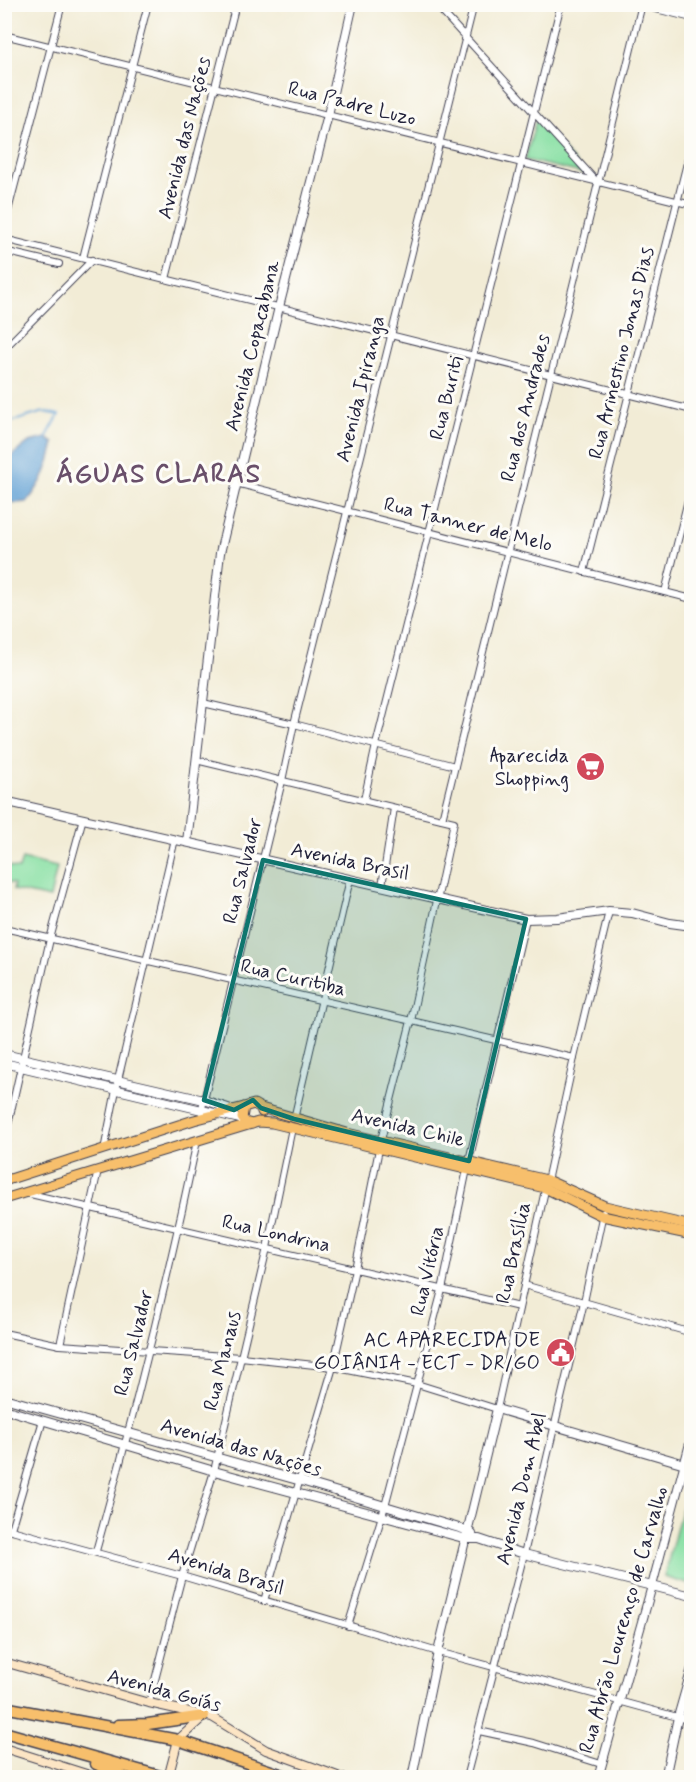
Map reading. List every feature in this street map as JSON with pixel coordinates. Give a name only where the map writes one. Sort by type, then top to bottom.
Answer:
[{"type":"highway","points":[[4,1707],[178,1740],[292,1778]]},
{"type":"highway","points":[[96,1725],[148,1724],[204,1716]]},
{"type":"highway","points":[[4,1732],[167,1778]]},
{"type":"highway","points":[[63,1749],[128,1778]]},
{"type":"main road","points":[[4,1181],[194,1120],[254,1104],[261,1108],[262,1116],[251,1122],[197,1141],[4,1199]]},
{"type":"main road","points":[[244,1107],[242,1112],[251,1122]]},
{"type":"main road","name":"Avenida Chile","points":[[261,1108],[293,1123],[546,1184],[603,1211]]},
{"type":"main road","name":"Avenida Chile","points":[[251,1122],[293,1123]]},
{"type":"main road","points":[[603,1211],[692,1226]]},
{"type":"main road","points":[[603,1211],[692,1235]]},
{"type":"main road","name":"Avenida Goiás","points":[[4,1662],[218,1720],[266,1750],[343,1778]]},
{"type":"main road","points":[[167,1778],[178,1740],[204,1716]]},
{"type":"main road","points":[[4,1748],[99,1778]]},
{"type":"street","points":[[4,226],[62,4]]},
{"type":"street","points":[[83,258],[134,68],[148,4]]},
{"type":"street","name":"Avenida das Nações","points":[[166,279],[236,4]]},
{"type":"street","name":"Avenida Copacabana","points":[[187,842],[220,553],[328,115],[353,4]]},
{"type":"street","points":[[435,4],[598,182]]},
{"type":"street","name":"Avenida Ipiranga","points":[[282,781],[294,724],[474,4]]},
{"type":"street","name":"Rua Buriti","points":[[364,800],[561,4]]},
{"type":"street","points":[[682,4],[692,7]]},
{"type":"street","points":[[641,5],[692,17]]},
{"type":"street","name":"Rua dos Andrades","points":[[442,819],[641,5]]},
{"type":"street","name":"Rua Padre Luzo","points":[[4,35],[692,205]]},
{"type":"street","name":"Rua Arinestino Jonas Dias","points":[[584,572],[692,143]]},
{"type":"street","points":[[4,239],[692,410]]},
{"type":"street","points":[[4,251],[59,264]]},
{"type":"street","points":[[4,349],[92,260]]},
{"type":"street","name":"Rua Tanner de Melo","points":[[236,483],[692,599]]},
{"type":"street","points":[[665,592],[692,484]]},
{"type":"street","points":[[203,704],[294,724],[455,766]]},
{"type":"street","points":[[196,760],[454,822],[411,1021],[380,1144],[356,1269],[333,1367],[264,1601]]},
{"type":"street","name":"Rua Salvador","points":[[203,1104],[282,781]]},
{"type":"street","name":"Avenida Brasil","points":[[4,801],[526,919],[557,918],[609,911],[632,913],[692,926]]},
{"type":"street","points":[[382,886],[394,808]]},
{"type":"street","points":[[4,1142],[50,939],[83,818]]},
{"type":"street","points":[[104,1150],[117,1084],[175,839]]},
{"type":"street","name":"Rua Manaus","points":[[149,1703],[182,1576],[214,1471],[350,879]]},
{"type":"street","name":"Rua Brasília","points":[[412,1778],[438,1652],[468,1535],[609,911]]},
{"type":"street","name":"Rua Vitória","points":[[348,1626],[386,1506],[442,1290],[468,1165],[526,919]]},
{"type":"street","name":"Rua Curitiba","points":[[4,928],[574,1058]]},
{"type":"street","name":"Avenida Chile","points":[[4,1054],[22,1063]]},
{"type":"street","name":"Avenida Chile","points":[[4,1063],[22,1063],[234,1110]]},
{"type":"street","name":"Avenida Chile","points":[[203,1104],[220,1114],[251,1122]]},
{"type":"street","name":"Rua Salvador","points":[[96,1551],[129,1433],[197,1141]]},
{"type":"street","points":[[60,1345],[98,1170]]},
{"type":"street","name":"Rua Londrina","points":[[26,1193],[178,1230],[267,1248],[519,1307]]},
{"type":"street","name":"Avenida Dom Abel","points":[[466,1778],[555,1426],[603,1211]]},
{"type":"street","points":[[524,1285],[692,1333]]},
{"type":"street","points":[[4,1333],[60,1345],[149,1350],[333,1367],[417,1384],[685,1464]]},
{"type":"street","name":"Avenida das Nações","points":[[4,1398],[386,1506],[468,1535]]},
{"type":"street","name":"Avenida das Nações","points":[[4,1409],[297,1494],[382,1517],[468,1535]]},
{"type":"street","points":[[8,1528],[43,1420]]},
{"type":"street","name":"Rua Abrão Lourenço de Carvalho","points":[[598,1778],[692,1436]]},
{"type":"street","name":"Avenida Brasil","points":[[8,1528],[96,1551],[438,1652],[692,1721]]},
{"type":"street","points":[[468,1535],[524,1554],[692,1596]]},
{"type":"street","points":[[665,1778],[678,1717],[692,1668]]},
{"type":"street","points":[[479,1731],[534,1743],[601,1764]]},
{"type":"highlighted area","points":[[263,860],[526,919],[469,1161],[294,1119],[261,1108],[253,1100],[234,1110],[204,1100]]},
{"type":"green space","points":[[536,120],[586,174],[525,160]]},
{"type":"green space","points":[[22,859],[57,867],[50,898],[13,890],[14,884],[5,882],[5,866],[19,869]]},
{"type":"green space","points":[[691,1473],[691,1585],[664,1577]]},
{"type":"water","points":[[46,438],[54,443],[47,468],[37,488],[27,502],[15,503],[5,500],[5,461],[29,442]]},
{"type":"waterway","points":[[4,424],[44,412],[59,415],[46,438]]},
{"type":"place","name":"Aparecida Shopping","points":[[590,767]]},
{"type":"place","name":"AC APARECIDA DE GOIÂNIA - ECT - DR/GO","points":[[561,1352]]},
{"type":"district","name":"ÁGUAS CLARAS","points":[[159,475]]}]
